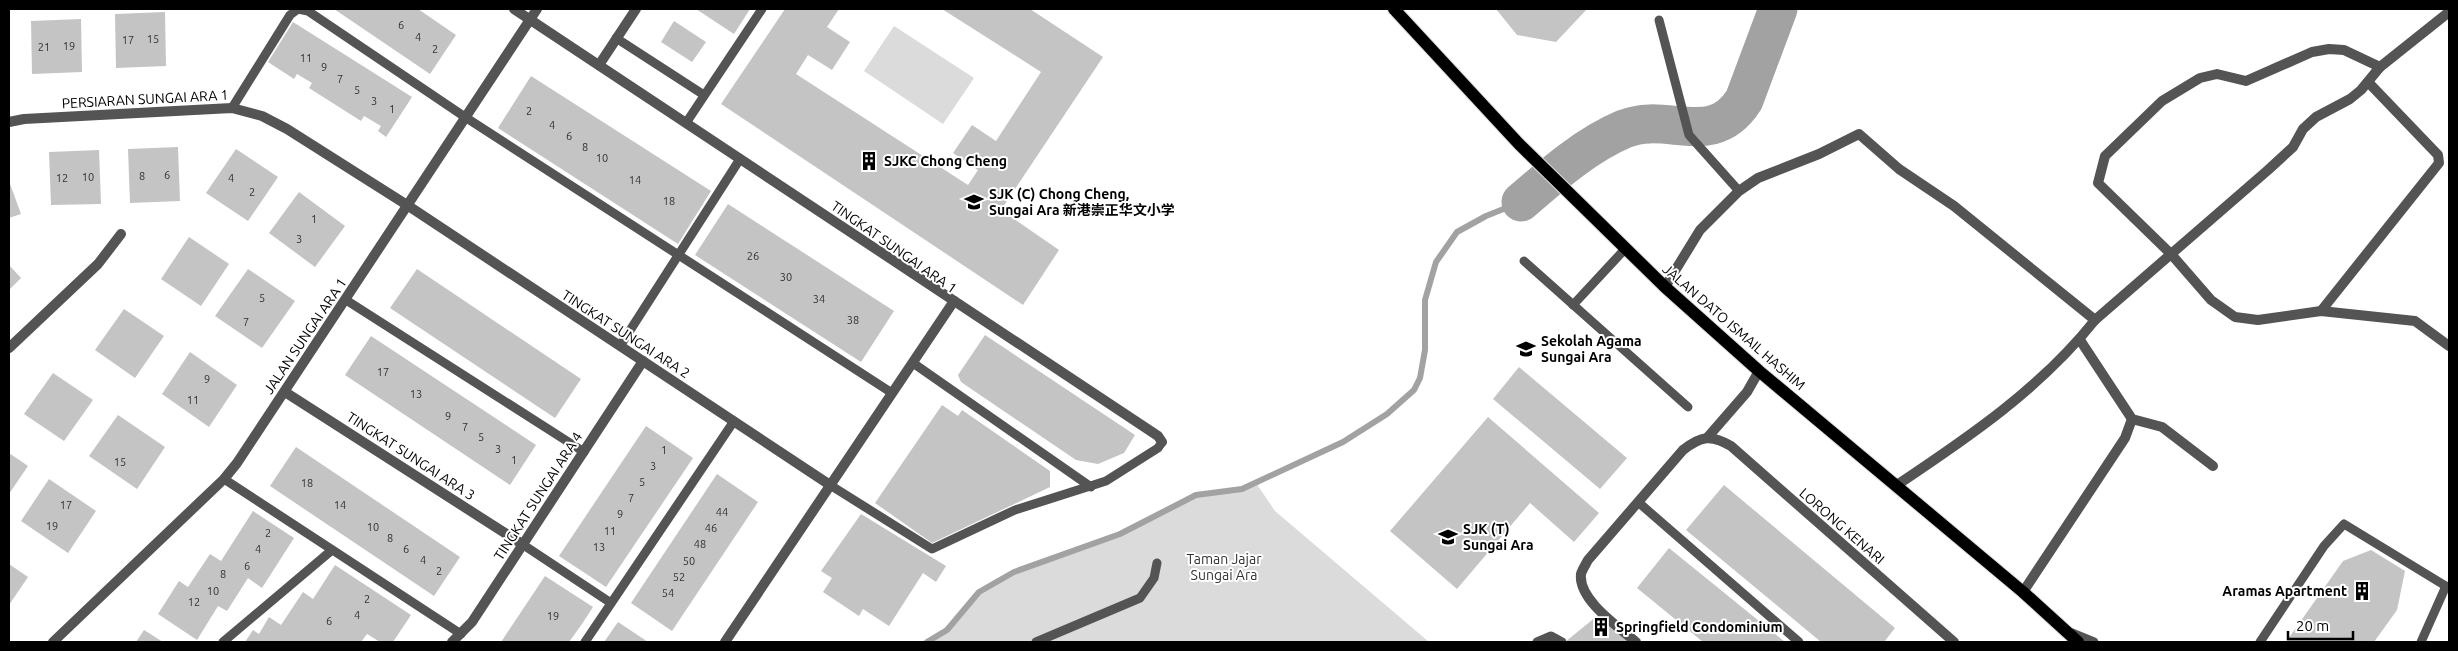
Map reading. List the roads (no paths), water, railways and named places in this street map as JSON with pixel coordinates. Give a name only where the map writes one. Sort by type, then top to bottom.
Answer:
[{"type":"main road","name":"JALAN DATO ISMAIL HASHIM","points":[[1399,10],[1519,144],[1574,200],[1665,287],[1759,371],[2023,592],[2078,642]]},
{"type":"street","name":"TINGKAT SUNGAI ARA 1","points":[[514,9],[954,301],[725,642]]},
{"type":"street","name":"JALAN SUNGAI ARA 1","points":[[53,642],[224,479],[285,392],[538,9]]},
{"type":"street","points":[[599,65],[636,9]]},
{"type":"street","points":[[1897,485],[1985,426],[2072,349],[2096,320],[2293,147],[2303,129],[2316,117],[2350,99],[2368,82],[2380,66],[2449,12]]},
{"type":"street","points":[[2380,66],[2344,50],[2320,51],[2269,69],[2246,80],[2217,74],[2207,75],[2162,101],[2105,156],[2098,183],[2171,254],[2212,300],[2235,317],[2258,320],[2321,311],[2415,321],[2449,346]]},
{"type":"street","points":[[2321,311],[2439,163],[2438,155],[2368,82]]},
{"type":"street","name":"PERSIARAN SUNGAI ARA 1","points":[[9,122],[24,119],[232,108],[262,116],[287,129],[407,205]]},
{"type":"street","points":[[1665,287],[1700,230],[1739,191],[1758,178],[1819,154],[1859,134],[1899,169],[1954,206],[2096,320]]},
{"type":"street","name":"TINGKAT SUNGAI ARA 2","points":[[407,205],[830,485]]},
{"type":"street","points":[[9,348],[98,264],[121,234]]},
{"type":"street","points":[[954,301],[1158,436],[1162,442]]},
{"type":"street","points":[[2080,340],[2132,419],[2162,427],[2213,466]]},
{"type":"street","name":"TINGKAT SUNGAI ARA 4","points":[[452,642],[472,622],[643,361]]},
{"type":"street","points":[[1636,642],[1589,599],[1582,587],[1581,574],[1588,560],[1683,450],[1695,441],[1707,438],[1747,392],[1759,371]]},
{"type":"street","name":"TINGKAT SUNGAI ARA 3","points":[[285,392],[522,544]]},
{"type":"street","points":[[2023,592],[2126,438],[2132,419]]},
{"type":"street","name":"LORONG KENARI","points":[[1707,438],[1718,439],[1731,446],[1954,642]]},
{"type":"lane","points":[[232,108],[290,15],[298,9],[308,11],[465,117],[892,393]]},
{"type":"lane","points":[[686,122],[762,9]]},
{"type":"lane","points":[[1659,20],[1689,135],[1739,191]]},
{"type":"lane","points":[[616,38],[704,95]]},
{"type":"lane","points":[[620,346],[740,159]]},
{"type":"lane","points":[[1573,304],[1625,249]]},
{"type":"lane","points":[[1524,261],[1688,407]]},
{"type":"lane","points":[[346,300],[584,452]]},
{"type":"lane","points":[[913,363],[1091,487]]},
{"type":"lane","points":[[585,642],[734,421]]},
{"type":"lane","points":[[830,485],[932,549],[1015,510],[1106,481],[1151,453],[1162,442]]},
{"type":"lane","points":[[224,479],[461,634]]},
{"type":"lane","points":[[1638,502],[1799,642]]},
{"type":"lane","points":[[2260,642],[2324,546],[2344,524],[2448,587],[2421,642]]},
{"type":"lane","points":[[522,544],[611,604]]},
{"type":"lane","points":[[223,642],[332,550]]},
{"type":"lane","points":[[1036,642],[1140,598],[1154,578],[1157,563]]},
{"type":"lane","points":[[2067,631],[2094,642]]},
{"type":"lane","points":[[1537,642],[1551,636],[1562,642]]},
{"type":"waterway","points":[[1521,202],[1557,171],[1583,152],[1624,129],[1640,125],[1657,124],[1704,126],[1718,123],[1731,115],[1744,100],[1778,9]]},
{"type":"waterway","points":[[927,642],[947,630],[979,592],[1014,572],[1120,534],[1196,495],[1242,489],[1343,442],[1387,414],[1414,390],[1420,378],[1425,350],[1425,300],[1436,262],[1457,232],[1486,216],[1521,202]]},
{"type":"place","name":"SJKC Chong Cheng","points":[[869,161]]},
{"type":"place","name":"SJK (C) Chong Cheng, Sungai Ara 新港崇正华文小学","points":[[974,202]]},
{"type":"place","name":"Sekolah Agama Sungai Ara","points":[[1526,349]]},
{"type":"place","name":"SJK (T) Sungai Ara","points":[[1448,537]]},
{"type":"place","name":"Aramas Apartment","points":[[2362,591]]},
{"type":"place","name":"Springfield Condominium","points":[[1601,627]]},
{"type":"park label","name":"Taman Jajar Sungai Ara","points":[[1224,568]]}]
